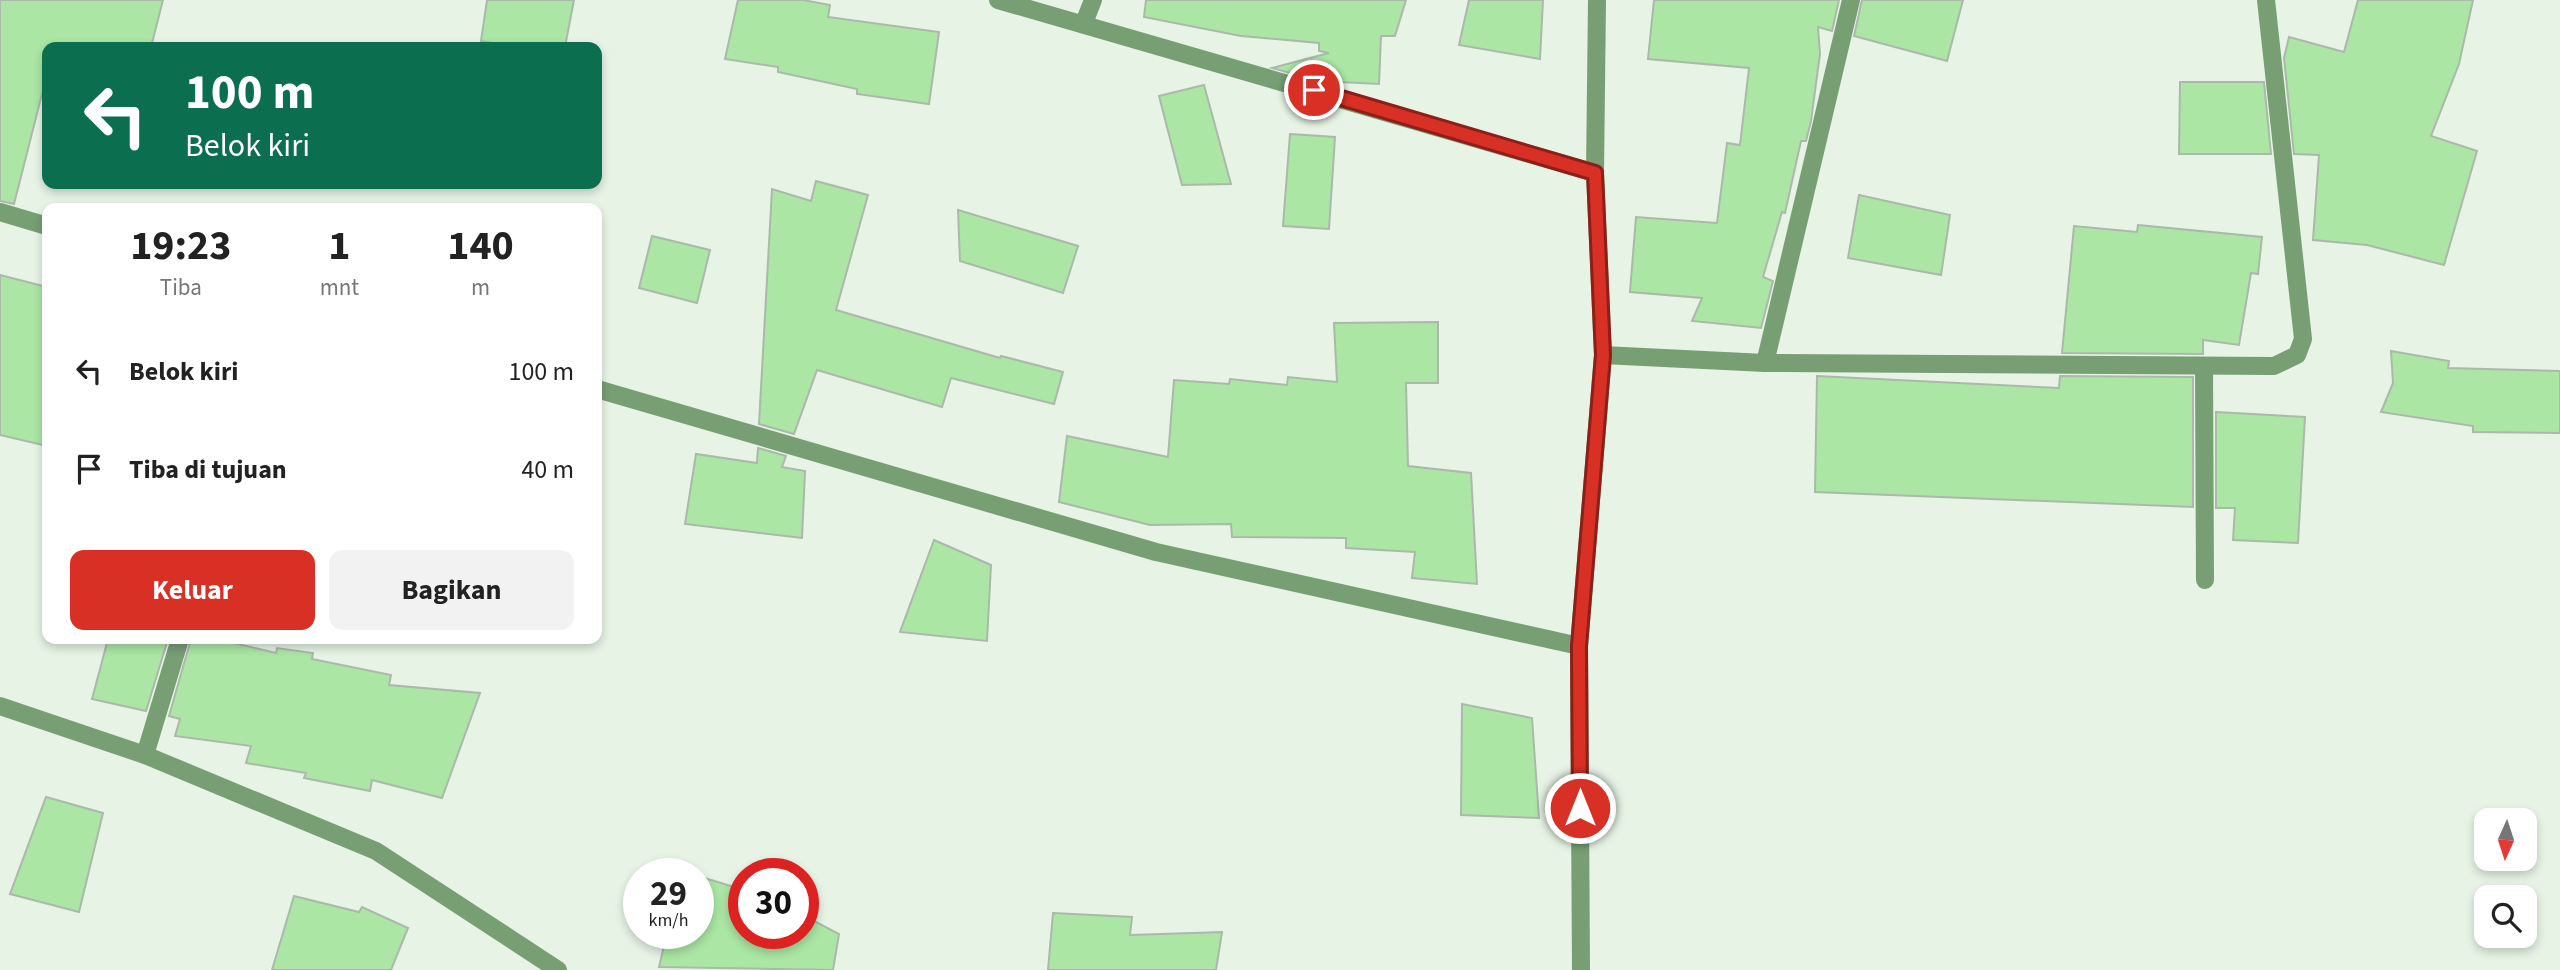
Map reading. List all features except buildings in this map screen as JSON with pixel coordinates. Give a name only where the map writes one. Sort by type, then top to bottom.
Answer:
[{"type":"street","points":[[998,0],[1595,173]]},
{"type":"street","points":[[1084,23],[1093,0]]},
{"type":"street","points":[[1581,970],[1579,646],[1603,355],[1595,173],[1597,0]]},
{"type":"street","points":[[1765,363],[1852,0]]},
{"type":"street","points":[[1603,355],[1765,363],[2204,366],[2274,366],[2287,363],[2297,355],[2303,339],[2266,0]]},
{"type":"street","points":[[0,212],[42,225]]},
{"type":"street","points":[[2204,366],[2205,580]]},
{"type":"street","points":[[602,390],[1156,552],[1579,646]]},
{"type":"street","points":[[145,755],[178,644]]},
{"type":"street","points":[[0,706],[145,755],[376,851],[558,970]]},
{"type":"route","points":[[1314,90],[1595,173],[1603,355],[1579,646],[1580,808]]}]
